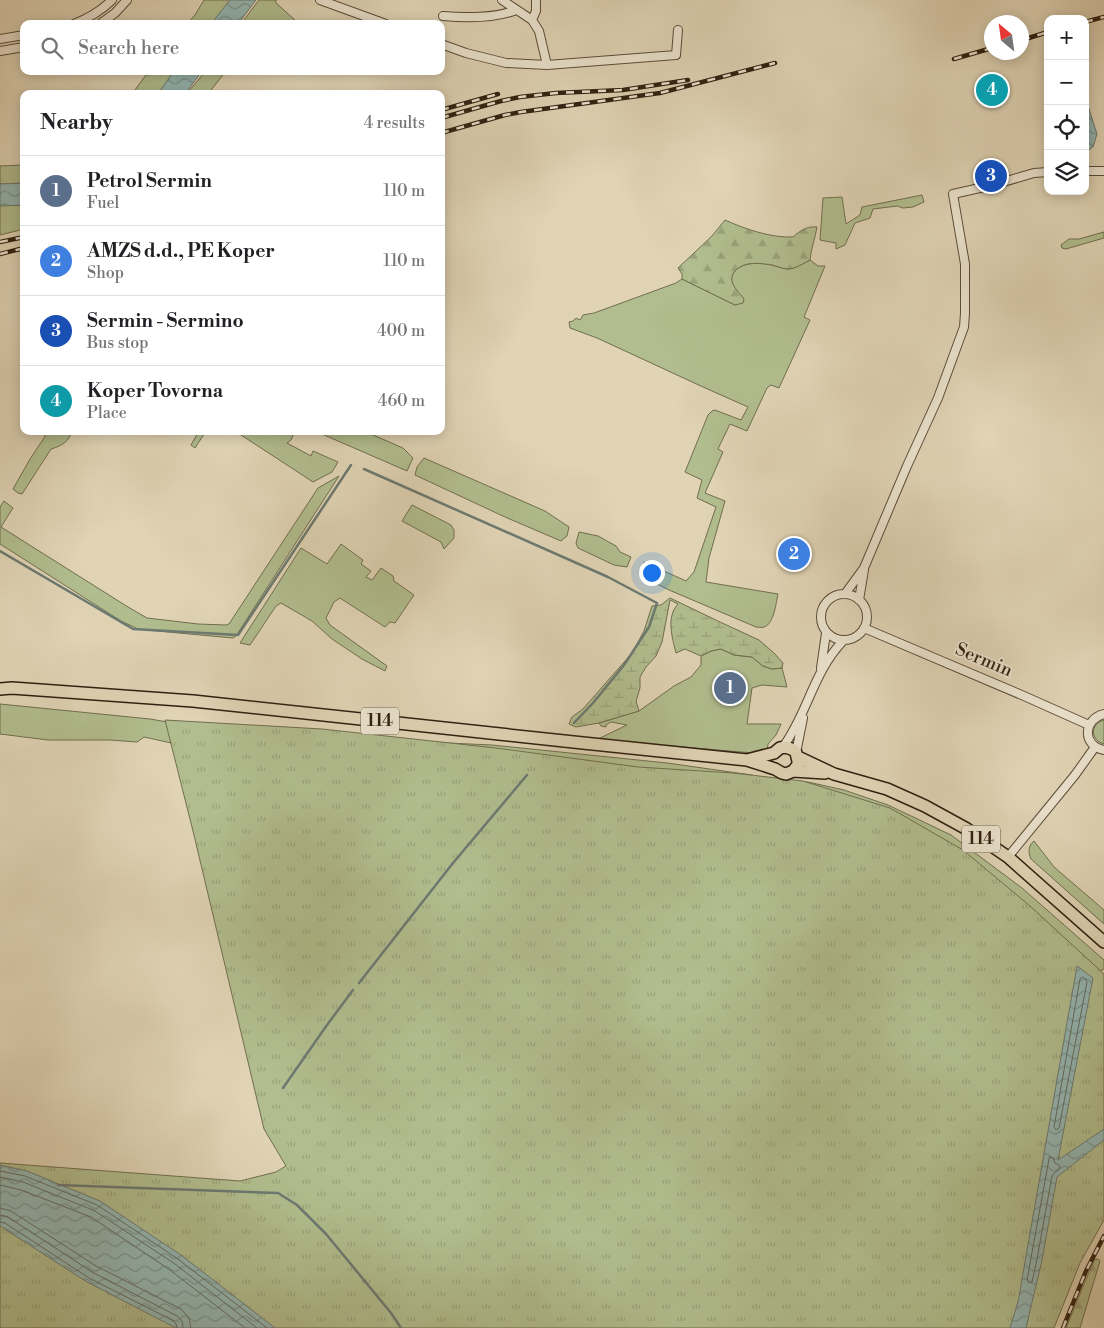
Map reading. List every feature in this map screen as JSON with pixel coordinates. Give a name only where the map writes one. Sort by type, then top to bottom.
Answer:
[{"type":"main road","name":"114","points":[[0,684],[12,688]]},
{"type":"main road","name":"114","points":[[0,688],[193,701],[747,760],[786,774],[793,771],[834,774]]},
{"type":"main road","name":"114","points":[[747,760],[790,748],[797,755],[834,774],[887,789],[924,806],[967,829],[1008,857],[1104,942]]},
{"type":"main road","points":[[774,769],[772,760],[778,750]]},
{"type":"main road","points":[[793,771],[798,765],[797,755]]},
{"type":"street","points":[[84,20],[102,10],[112,0]]},
{"type":"street","points":[[105,20],[127,0]]},
{"type":"street","points":[[532,20],[536,11],[536,0]]},
{"type":"street","points":[[324,1],[375,20]]},
{"type":"street","points":[[443,16],[499,14],[509,7],[532,20],[539,31],[547,65]]},
{"type":"street","points":[[445,45],[506,63],[547,65],[676,55],[678,30]]},
{"type":"street","points":[[0,39],[20,36]]},
{"type":"street","points":[[0,51],[20,48]]},
{"type":"street","points":[[1089,171],[1104,171]]},
{"type":"street","points":[[845,594],[864,568],[938,398],[964,326],[965,264],[953,194],[1034,173],[1044,172]]},
{"type":"street","points":[[859,600],[864,568]]},
{"type":"street","points":[[845,594],[859,600],[867,613],[866,623],[855,638],[843,641],[833,638],[826,633],[820,617],[823,606],[830,598],[845,594]]},
{"type":"street","name":"Sermin","points":[[864,628],[1089,725]]},
{"type":"street","points":[[820,672],[826,633]]},
{"type":"street","points":[[778,750],[793,733],[820,672],[830,655],[843,641]]},
{"type":"street","points":[[797,755],[807,704]]},
{"type":"street","points":[[1104,714],[1096,717],[1089,725],[1088,730],[1089,739],[1095,747],[1104,750]]},
{"type":"street","points":[[1008,857],[1075,775],[1095,747]]},
{"type":"green space","points":[[204,0],[231,0],[215,20],[191,20]]},
{"type":"green space","points":[[259,0],[276,0],[276,3],[295,20],[244,20]]},
{"type":"green space","points":[[146,75],[172,75],[161,90],[135,90]]},
{"type":"green space","points":[[203,75],[223,75],[211,90],[189,90]]},
{"type":"green space","points":[[20,165],[20,183],[0,184],[0,166]]},
{"type":"green space","points":[[922,195],[924,202],[913,207],[903,208],[897,206],[873,209],[870,218],[855,223],[845,245],[836,249],[836,243],[820,240],[823,198],[842,197],[846,224],[860,215],[862,207]]},
{"type":"green space","points":[[0,205],[20,205],[20,230],[0,235]]},
{"type":"green space","points":[[725,220],[758,232],[785,237],[793,237],[806,228],[817,227],[810,260],[791,269],[757,263],[747,264],[739,268],[733,275],[732,282],[744,299],[743,303],[735,305],[682,279],[682,274],[678,268],[712,236]]},
{"type":"green space","points":[[1104,232],[1104,238],[1066,249],[1062,248],[1061,245],[1069,239],[1079,239]]},
{"type":"green space","points":[[810,260],[818,266],[825,266],[804,317],[810,320],[779,388],[771,385],[767,388],[747,431],[730,424],[718,449],[723,452],[705,493],[725,501],[709,558],[706,582],[778,594],[770,622],[764,627],[756,627],[669,590],[641,576],[639,573],[644,562],[686,581],[694,572],[716,507],[697,498],[702,480],[685,472],[708,415],[715,410],[741,420],[748,407],[597,338],[570,328],[569,322],[576,318],[580,320],[583,315],[594,313],[676,283],[682,279],[735,305],[744,299],[732,282],[735,271],[739,268],[747,264],[757,263],[790,269]]},
{"type":"green space","points":[[45,435],[70,435],[64,443],[51,449],[22,494],[18,493],[13,489]]},
{"type":"green space","points":[[197,435],[203,435],[195,448],[191,445]]},
{"type":"green space","points":[[241,435],[293,435],[287,443],[311,456],[313,451],[338,462],[332,472],[313,482]]},
{"type":"green space","points":[[324,435],[373,435],[403,448],[413,458],[407,471]]},
{"type":"green space","points":[[424,458],[545,511],[569,527],[567,536],[561,541],[415,475],[417,467]]},
{"type":"green space","points":[[339,476],[233,638],[138,629],[121,621],[0,544],[0,507],[4,501],[13,508],[1,527],[147,618],[226,625],[229,624],[318,488]]},
{"type":"green space","points":[[412,505],[451,525],[454,530],[454,538],[444,549],[441,542],[402,521]]},
{"type":"green space","points":[[579,532],[598,536],[616,546],[620,552],[631,557],[627,567],[614,565],[578,548],[576,543]]},
{"type":"green space","points":[[341,544],[363,560],[361,564],[371,571],[366,577],[372,580],[381,568],[393,576],[394,581],[414,595],[395,623],[390,622],[385,627],[340,598],[334,602],[326,618],[330,625],[387,666],[385,671],[362,659],[332,639],[312,621],[281,603],[276,606],[250,645],[240,643],[301,548],[327,564]]},
{"type":"green space","points":[[670,598],[759,640],[783,663],[782,668],[772,669],[763,666],[752,657],[734,655],[721,649],[701,656],[685,649],[676,653],[671,621],[674,609],[678,604],[670,600],[662,642],[656,656],[640,677],[640,688],[636,701],[639,711],[599,723],[576,727],[569,724],[572,717],[583,709],[632,653],[644,631],[652,606],[661,605]]},
{"type":"green space","points":[[721,649],[734,655],[752,657],[763,666],[772,669],[782,668],[787,687],[762,685],[752,688],[747,724],[781,724],[776,735],[768,744],[766,754],[596,740],[627,725],[611,722],[606,727],[601,726],[599,723],[639,711],[674,686],[691,677],[701,665],[701,656]]},
{"type":"green space","points":[[0,704],[150,719],[191,726],[339,738],[492,745],[667,763],[752,775],[762,781],[176,744],[144,737],[137,742],[48,740],[0,734]]},
{"type":"green space","points":[[165,720],[322,729],[496,748],[638,767],[733,773],[803,781],[890,808],[963,850],[1030,906],[1104,974],[1104,1220],[1080,1263],[1054,1328],[0,1328],[0,1163],[240,1181],[276,1172],[286,1166],[264,1129]]},
{"type":"green space","points":[[1104,720],[1104,744],[1099,742],[1094,736],[1094,728],[1099,722]]},
{"type":"green space","points":[[801,782],[844,790],[888,805],[951,835],[1022,888],[1104,960],[1104,969],[1098,972]]},
{"type":"green space","points":[[1034,841],[1054,867],[1104,910],[1104,924],[1031,859],[1029,849]]},
{"type":"green space","points":[[1095,1259],[1100,1261],[1080,1328],[1066,1328],[1089,1272]]},
{"type":"water","points":[[230,0],[256,0],[241,20],[214,20]]},
{"type":"water","points":[[171,75],[199,75],[188,90],[161,90]]},
{"type":"water","points":[[1089,109],[1097,134],[1093,147],[1089,150]]},
{"type":"water","points":[[20,183],[20,205],[0,206],[0,184]]},
{"type":"water","points":[[1077,966],[1093,978],[1058,1160],[1104,1129],[1104,1140],[1057,1177],[1042,1260],[1026,1328],[1010,1328],[1018,1302]]},
{"type":"water","points":[[0,1165],[27,1171],[100,1201],[181,1255],[275,1328],[176,1328],[87,1282],[0,1226]]},
{"type":"waterway","points":[[0,551],[133,629],[238,635],[351,465]]},
{"type":"waterway","points":[[364,469],[608,577],[657,603],[649,627],[624,665],[574,723]]},
{"type":"waterway","points":[[359,983],[453,863],[527,775]]},
{"type":"waterway","points":[[283,1088],[353,990]]},
{"type":"waterway","points":[[58,1185],[278,1193],[297,1205],[326,1234],[391,1313],[401,1328]]},
{"type":"railway","points":[[1089,21],[1104,17]]},
{"type":"railway","points":[[1029,38],[1044,33]]},
{"type":"railway","points":[[954,59],[984,50]]},
{"type":"railway","points":[[445,132],[521,112],[660,93],[775,63]]},
{"type":"railway","points":[[445,117],[520,97],[556,93],[623,90],[688,80]]},
{"type":"railway","points":[[445,109],[498,94]]},
{"type":"railway","points":[[0,242],[20,238]]},
{"type":"railway","points":[[0,254],[20,249]]},
{"type":"railway","points":[[1063,1328],[1086,1271],[1104,1236]]},
{"type":"place","name":"Koper Tovorna","points":[[992,90]]},
{"type":"place","name":"Sermin - Sermino","points":[[991,176]]},
{"type":"place","name":"AMZS d.d., PE Koper","points":[[794,554]]},
{"type":"place","name":"Petrol Sermin","points":[[730,688]]}]
